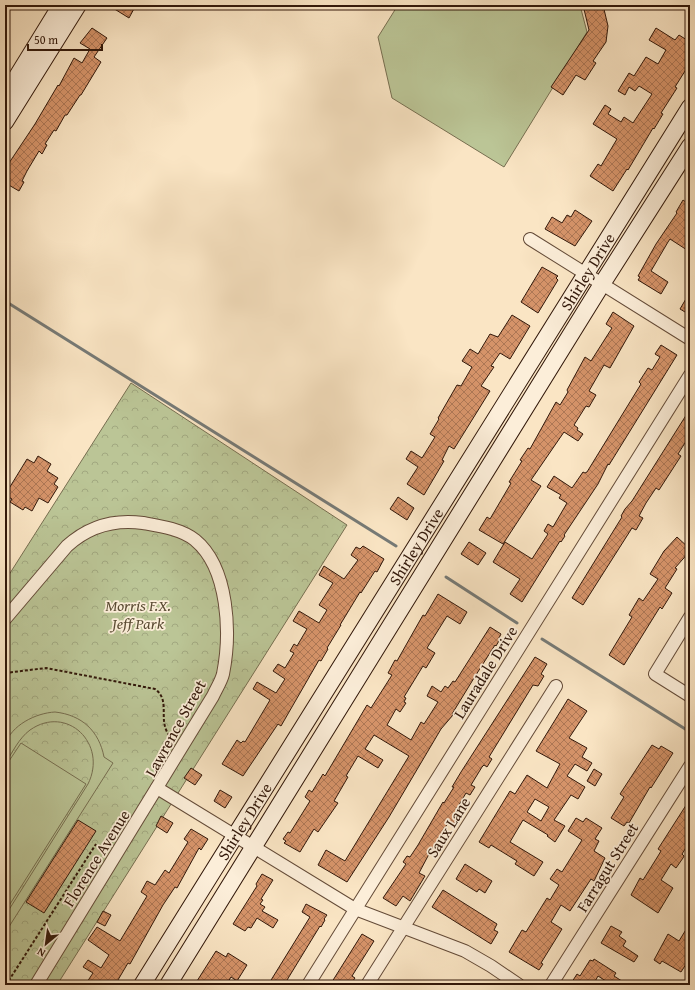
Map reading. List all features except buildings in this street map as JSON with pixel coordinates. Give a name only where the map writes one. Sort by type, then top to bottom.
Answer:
[{"type":"street","points":[[5,122],[8,100],[61,5]]},
{"type":"street","points":[[8,100],[78,5]]},
{"type":"street","name":"Shirley Drive","points":[[142,985],[690,107]]},
{"type":"street","name":"Shirley Drive","points":[[168,985],[602,284],[690,146]]},
{"type":"street","points":[[530,239],[690,339]]},
{"type":"street","name":"Lauradale Drive","points":[[308,985],[690,375]]},
{"type":"street","name":"Lawrence Street","points":[[5,619],[67,546],[77,536],[92,528],[112,522],[134,522],[159,525],[182,532],[194,539],[209,554],[216,566],[227,615],[227,644],[222,676],[213,696],[157,788],[355,909],[465,952],[491,966],[519,985]]},
{"type":"street","points":[[429,524],[447,535]]},
{"type":"street","points":[[391,585],[409,596]]},
{"type":"street","points":[[690,617],[654,674],[690,696]]},
{"type":"street","name":"Saux Lane","points":[[367,985],[556,686]]},
{"type":"street","name":"Farragut Street","points":[[551,985],[690,766]]},
{"type":"street","name":"Florence Avenue","points":[[36,985],[157,788]]},
{"type":"path","points":[[5,672],[46,668],[156,689],[162,696],[163,720],[168,735],[184,745]]},
{"type":"path","points":[[6,985],[96,844]]},
{"type":"green space","points":[[398,5],[574,5],[581,9],[587,32],[504,167],[392,98],[378,37]]},
{"type":"green space","name":"Morris F.X. Jeff Park","points":[[131,383],[347,525],[57,985],[5,985],[5,581]]},
{"type":"green space","points":[[55,712],[73,717],[88,726],[98,739],[104,757],[113,763],[5,933],[5,916],[88,784],[93,769],[93,755],[88,742],[80,732],[70,725],[57,722],[44,723],[26,733],[19,741],[5,764],[5,745],[8,738],[18,726],[32,718]]},
{"type":"green space","points":[[21,743],[86,784],[5,912],[5,767]]},
{"type":"waterway","points":[[5,301],[396,546]]},
{"type":"waterway","points":[[446,577],[517,623]]},
{"type":"waterway","points":[[542,639],[690,732]]}]
